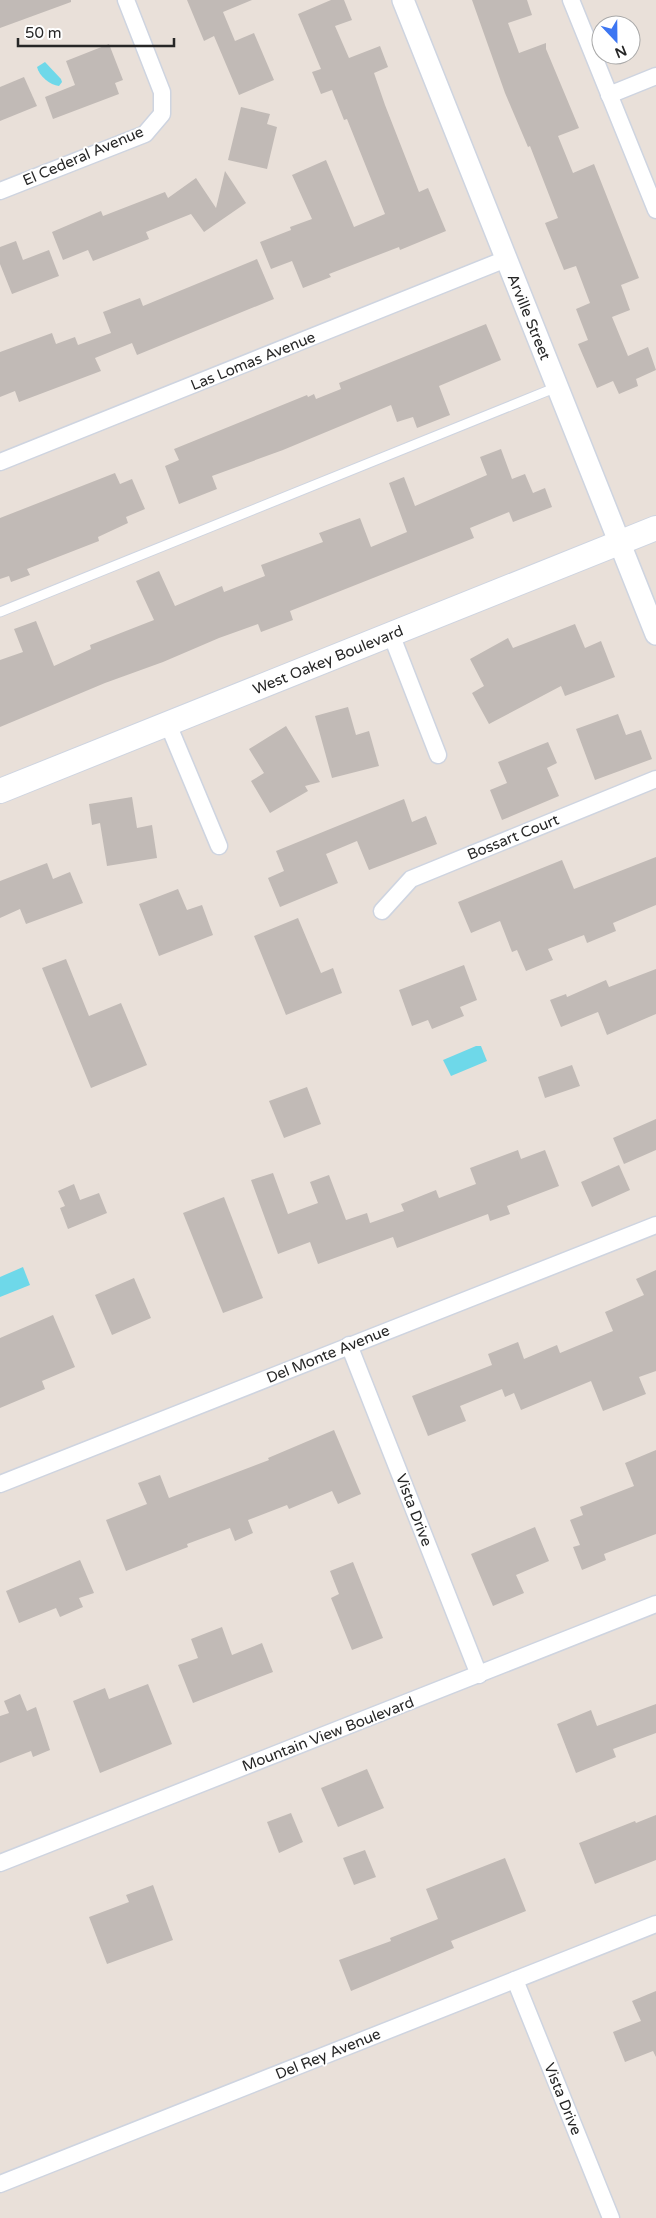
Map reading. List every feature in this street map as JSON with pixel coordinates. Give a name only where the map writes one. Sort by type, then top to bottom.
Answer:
[{"type":"main road","name":"West Oakey Boulevard","points":[[0,791],[656,528]]},
{"type":"street","name":"El Cederal Avenue","points":[[0,191],[145,134],[162,114],[162,92],[126,0]]},
{"type":"street","name":"Arville Street","points":[[403,0],[654,625]]},
{"type":"street","points":[[571,0],[656,210]]},
{"type":"street","points":[[609,95],[656,76]]},
{"type":"street","name":"Las Lomas Avenue","points":[[0,462],[506,259]]},
{"type":"street","points":[[391,634],[438,755]]},
{"type":"street","points":[[168,724],[219,846]]},
{"type":"street","name":"Bossart Court","points":[[382,911],[410,879],[656,779]]},
{"type":"street","name":"Del Monte Avenue","points":[[0,1484],[656,1224]]},
{"type":"street","name":"Vista Drive","points":[[349,1345],[479,1675]]},
{"type":"street","name":"Mountain View Boulevard","points":[[0,1863],[656,1604]]},
{"type":"street","name":"Del Rey Avenue","points":[[0,2184],[656,1924]]},
{"type":"street","name":"Vista Drive","points":[[515,1980],[611,2218]]},
{"type":"lane","points":[[0,612],[557,387]]},
{"type":"water","points":[[45,62],[61,79],[62,82],[59,86],[49,82],[40,74],[37,67]]},
{"type":"water","points":[[476,1046],[481,1046],[487,1061],[451,1076],[443,1060]]},
{"type":"water","points":[[23,1267],[30,1285],[0,1297],[0,1277]]},
{"type":"building","points":[[0,0],[71,0],[71,2],[0,28]]},
{"type":"building","points":[[187,0],[252,0],[223,12],[235,41],[254,33],[274,80],[239,95],[214,36],[204,41]]},
{"type":"building","points":[[331,0],[344,0],[352,20],[335,26],[349,58],[380,46],[388,67],[374,73],[385,105],[419,192],[428,188],[446,231],[400,250],[399,247],[329,274],[331,277],[303,288],[292,261],[271,269],[260,242],[291,230],[290,227],[312,219],[292,175],[326,160],[354,227],[385,214],[347,119],[344,120],[332,90],[321,94],[312,72],[321,69],[298,14]]},
{"type":"building","points":[[472,0],[527,0],[532,15],[508,23],[519,53],[546,43],[546,49],[579,128],[558,136],[573,173],[594,164],[639,278],[621,285],[630,310],[612,317],[628,356],[648,347],[656,370],[636,379],[638,386],[619,394],[613,381],[597,388],[578,344],[588,340],[576,309],[590,303],[576,266],[564,270],[545,223],[558,218],[530,146],[528,147],[505,93]]},
{"type":"building","points":[[109,44],[123,80],[115,83],[119,94],[53,119],[45,97],[75,85],[66,61]]},
{"type":"building","points":[[24,77],[37,106],[0,121],[0,87]]},
{"type":"building","points":[[241,107],[270,114],[267,124],[277,127],[267,169],[228,160]]},
{"type":"building","points":[[225,171],[246,203],[204,232],[191,214],[146,232],[149,239],[93,261],[88,250],[63,260],[52,232],[101,211],[103,216],[165,192],[168,198],[196,178],[216,208]]},
{"type":"building","points":[[16,241],[23,260],[49,250],[59,276],[12,294],[0,264],[0,247]]},
{"type":"building","points":[[257,259],[274,299],[137,355],[132,343],[95,358],[101,371],[19,402],[15,391],[0,397],[0,352],[52,333],[56,344],[75,337],[78,345],[111,333],[103,312],[140,298],[143,306]]},
{"type":"building","points":[[486,324],[501,360],[439,386],[450,415],[417,428],[413,417],[397,422],[391,405],[283,450],[212,476],[217,489],[179,504],[165,466],[179,460],[174,449],[307,395],[308,397],[314,394],[316,399],[341,389],[339,383]]},
{"type":"building","points":[[501,449],[512,479],[525,474],[533,493],[545,488],[552,507],[513,522],[509,512],[470,528],[474,538],[290,611],[293,620],[261,632],[258,624],[219,638],[0,727],[0,660],[23,652],[14,629],[36,621],[54,666],[91,649],[90,645],[154,620],[136,581],[159,571],[175,606],[222,586],[224,592],[265,576],[261,565],[323,542],[319,533],[360,518],[371,547],[407,532],[389,483],[404,477],[415,506],[487,475],[480,457]]},
{"type":"building","points":[[115,473],[120,484],[132,479],[145,509],[126,517],[128,523],[98,537],[99,541],[27,569],[30,575],[11,582],[9,576],[0,579],[0,518]]},
{"type":"building","points":[[575,624],[585,648],[601,641],[615,677],[565,696],[561,686],[489,724],[472,693],[484,686],[470,659],[508,638],[513,648]]},
{"type":"building","points":[[348,707],[356,735],[369,731],[379,766],[332,778],[315,716]]},
{"type":"building","points":[[618,714],[626,735],[641,730],[652,759],[595,780],[576,729]]},
{"type":"building","points":[[286,726],[320,782],[305,786],[308,791],[270,813],[251,781],[264,773],[249,749]]},
{"type":"building","points":[[548,742],[557,763],[547,768],[559,796],[502,820],[490,790],[507,783],[498,762]]},
{"type":"building","points":[[132,797],[137,828],[152,825],[157,858],[107,866],[100,823],[92,825],[89,804]]},
{"type":"building","points":[[404,799],[412,822],[426,816],[437,844],[369,870],[357,841],[326,854],[338,883],[280,907],[268,878],[284,871],[276,851]]},
{"type":"building","points":[[656,857],[656,905],[613,923],[616,931],[587,943],[584,935],[548,949],[553,960],[526,971],[517,950],[512,952],[500,921],[471,933],[458,902],[562,860],[574,889]]},
{"type":"building","points":[[47,863],[53,879],[70,872],[83,903],[26,924],[20,909],[0,918],[0,881]]},
{"type":"building","points":[[178,889],[187,910],[202,905],[213,935],[159,956],[139,904]]},
{"type":"building","points":[[298,918],[321,973],[333,968],[342,993],[286,1015],[254,936]]},
{"type":"building","points":[[66,959],[89,1016],[121,1003],[147,1065],[91,1088],[42,968]]},
{"type":"building","points":[[464,965],[477,1000],[460,1007],[464,1016],[432,1029],[428,1020],[412,1026],[399,990]]},
{"type":"building","points":[[656,969],[656,1014],[607,1035],[598,1012],[561,1027],[550,1000],[566,994],[567,997],[606,980],[609,987]]},
{"type":"building","points":[[572,1065],[580,1086],[545,1098],[538,1077]]},
{"type":"building","points":[[307,1087],[321,1124],[284,1138],[269,1101]]},
{"type":"building","points":[[656,1119],[656,1150],[624,1164],[613,1138]]},
{"type":"building","points":[[518,1150],[521,1159],[545,1150],[559,1186],[507,1206],[510,1214],[490,1221],[488,1214],[397,1248],[393,1237],[318,1264],[310,1242],[278,1254],[251,1180],[273,1173],[288,1214],[318,1203],[310,1182],[329,1175],[346,1220],[367,1213],[370,1223],[404,1211],[401,1204],[436,1190],[439,1198],[476,1184],[470,1168]]},
{"type":"building","points":[[619,1165],[630,1190],[592,1207],[581,1182]]},
{"type":"building","points":[[74,1184],[80,1200],[99,1193],[107,1213],[68,1229],[60,1208],[65,1206],[58,1191]]},
{"type":"building","points":[[224,1197],[263,1298],[223,1313],[183,1213]]},
{"type":"building","points":[[656,1270],[656,1371],[639,1377],[646,1394],[603,1411],[591,1381],[521,1410],[514,1393],[505,1397],[502,1389],[460,1406],[466,1421],[428,1436],[412,1396],[492,1365],[488,1354],[518,1342],[524,1359],[557,1345],[560,1353],[613,1331],[605,1312],[644,1295],[636,1279]]},
{"type":"building","points":[[134,1278],[151,1318],[112,1335],[95,1295]]},
{"type":"building","points":[[53,1315],[75,1367],[42,1381],[45,1389],[0,1408],[0,1338]]},
{"type":"building","points":[[334,1430],[361,1494],[338,1504],[332,1491],[289,1509],[287,1505],[248,1520],[253,1533],[235,1541],[230,1528],[187,1544],[188,1547],[126,1571],[106,1520],[147,1504],[138,1483],[160,1475],[169,1498],[269,1460],[268,1458]]},
{"type":"building","points":[[656,1450],[656,1534],[604,1554],[606,1560],[582,1570],[573,1547],[580,1545],[570,1520],[583,1515],[580,1507],[634,1486],[625,1463]]},
{"type":"building","points":[[535,1527],[549,1561],[516,1575],[524,1593],[493,1606],[471,1554]]},
{"type":"building","points":[[80,1560],[94,1593],[79,1598],[83,1607],[60,1617],[56,1608],[19,1623],[6,1591]]},
{"type":"building","points":[[353,1562],[383,1638],[352,1650],[331,1598],[339,1594],[330,1571]]},
{"type":"building","points":[[222,1627],[232,1655],[262,1643],[273,1672],[193,1703],[178,1665],[198,1658],[191,1639]]},
{"type":"building","points":[[148,1684],[172,1744],[100,1773],[73,1701],[105,1688],[109,1699]]},
{"type":"building","points":[[20,1694],[27,1711],[36,1707],[50,1750],[33,1757],[31,1751],[0,1763],[0,1716],[9,1713],[4,1701]]},
{"type":"building","points":[[656,1704],[656,1733],[613,1749],[616,1757],[576,1773],[557,1724],[591,1710],[597,1726]]},
{"type":"building","points":[[367,1769],[384,1808],[338,1827],[321,1788]]},
{"type":"building","points":[[291,1813],[303,1842],[279,1853],[267,1822]]},
{"type":"building","points":[[656,1815],[656,1860],[595,1884],[579,1843],[635,1821],[636,1823]]},
{"type":"building","points":[[365,1850],[376,1877],[354,1885],[343,1858]]},
{"type":"building","points":[[505,1858],[526,1911],[451,1941],[454,1948],[351,1991],[339,1960],[391,1941],[390,1938],[438,1919],[426,1889]]},
{"type":"building","points":[[153,1885],[173,1940],[107,1964],[89,1917],[129,1902],[126,1895]]},
{"type":"building","points":[[656,1991],[656,2057],[653,2051],[625,2062],[613,2032],[641,2021],[632,2001]]}]
